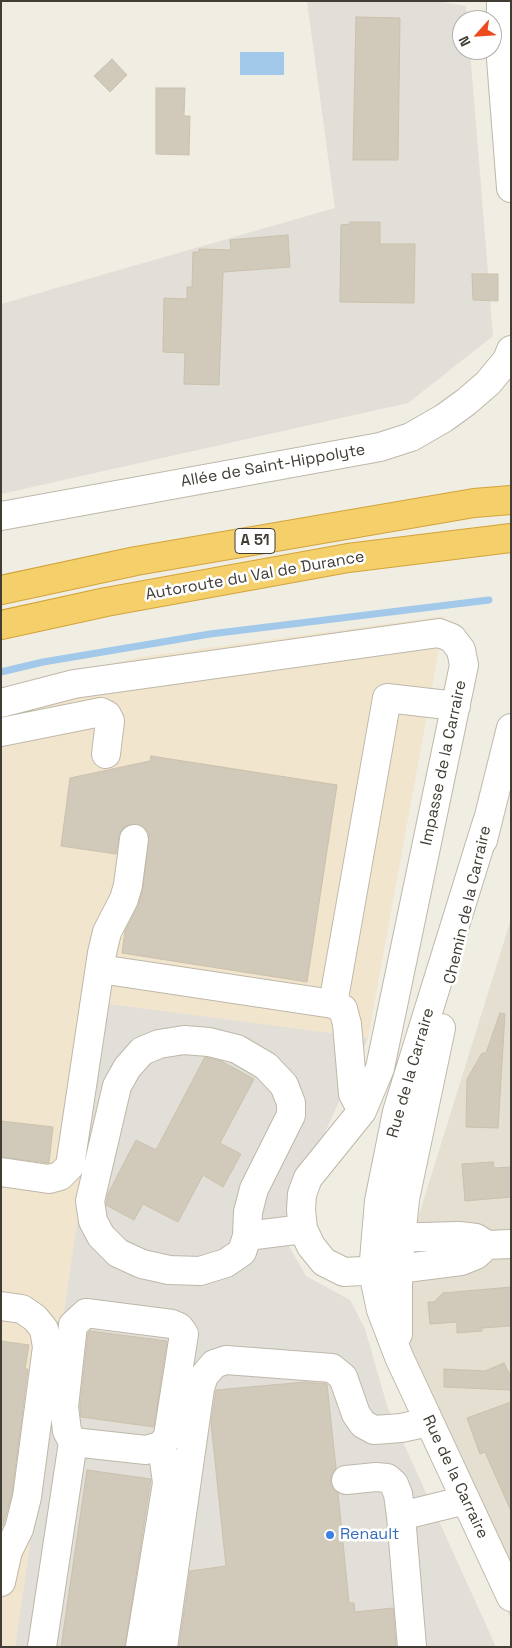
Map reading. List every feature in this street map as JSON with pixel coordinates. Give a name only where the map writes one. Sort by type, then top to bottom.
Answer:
[{"type":"highway","name":"A 51","points":[[1,590],[136,561],[474,503],[511,500]]},
{"type":"highway","name":"Autoroute du Val de Durance","points":[[1,625],[106,602],[348,558],[511,538]]},
{"type":"street","points":[[501,1],[501,59],[511,188]]},
{"type":"street","name":"Allée de Saint-Hippolyte","points":[[1,516],[380,447],[411,437],[444,418],[466,402],[488,382],[507,360],[511,350]]},
{"type":"street","name":"Impasse de la Carraire","points":[[1,703],[74,684],[439,633],[452,638],[461,650],[464,665],[380,1068],[362,1111],[308,1178],[302,1194],[303,1229],[311,1246],[324,1262],[344,1272],[385,1270],[461,1261],[499,1244]]},
{"type":"street","points":[[333,1004],[387,698],[456,706]]},
{"type":"street","points":[[1,732],[101,712],[107,715],[110,721],[106,754]]},
{"type":"street","name":"Chemin de la Carraire","points":[[428,1083],[487,822],[511,728]]},
{"type":"street","name":"Rue de la Carraire","points":[[389,1238],[379,1201],[397,1112],[487,822]]},
{"type":"street","points":[[1,1172],[49,1179],[60,1176],[70,1166],[107,932],[124,899],[128,885],[134,839]]},
{"type":"street","points":[[100,969],[333,1004],[343,1009],[347,1024],[353,1094],[362,1111]]},
{"type":"street","points":[[210,1042],[238,1049],[266,1066],[284,1085],[291,1103],[291,1115],[254,1189],[248,1212],[247,1236],[242,1252],[226,1263],[200,1271],[169,1270],[142,1264],[118,1253],[101,1236],[93,1221],[90,1201],[116,1086],[126,1068],[142,1052],[160,1044],[210,1042]]},
{"type":"street","name":"Rue de la Carraire","points":[[428,1083],[404,1198],[389,1238],[381,1310],[399,1357],[511,1597]]},
{"type":"street","points":[[247,1236],[303,1229]]},
{"type":"street","points":[[389,1238],[459,1236],[499,1244]]},
{"type":"street","points":[[1,1306],[22,1309],[35,1318],[44,1329],[47,1348],[27,1497],[10,1528],[8,1551],[1,1582]]},
{"type":"street","points":[[42,1647],[73,1442],[67,1431],[64,1407],[72,1325],[86,1313],[172,1324],[179,1327],[184,1334],[168,1436],[162,1445],[146,1450],[73,1442]]},
{"type":"street","points":[[163,1647],[200,1388],[204,1376],[214,1364],[226,1360],[332,1368],[343,1377],[356,1414],[363,1424],[374,1430],[401,1428],[429,1422]]},
{"type":"street","points":[[140,1647],[167,1483],[162,1445]]},
{"type":"street","points":[[346,1480],[376,1477],[387,1478],[394,1484],[398,1494],[412,1647]]},
{"type":"street","points":[[401,1516],[466,1500]]},
{"type":"shaded area","points":[[307,1],[437,1],[466,6],[466,10],[452,10],[452,60],[471,60],[493,336],[408,403],[1,494],[1,304],[335,208]]},
{"type":"shaded area","points":[[445,616],[368,1038],[109,1005],[15,1647],[1,1647],[1,689],[140,657]]},
{"type":"shaded area","points":[[511,919],[511,1621],[405,1337],[418,1218]]},
{"type":"shaded area","points":[[109,1004],[368,1038],[280,1231],[306,1276],[350,1300],[365,1329],[388,1409],[496,1647],[15,1647]]},
{"type":"water","points":[[240,52],[284,52],[284,75],[240,75]]},
{"type":"building","points":[[356,17],[400,18],[398,160],[353,160]]},
{"type":"building","points":[[112,59],[127,75],[110,92],[94,76]]},
{"type":"building","points":[[156,88],[185,88],[184,116],[190,116],[189,155],[156,154]]},
{"type":"building","points":[[350,222],[380,222],[380,244],[415,244],[414,303],[340,302],[341,225],[350,224]]},
{"type":"building","points":[[288,235],[290,267],[223,272],[219,385],[184,384],[185,353],[163,352],[164,298],[187,299],[187,287],[192,287],[193,252],[199,252],[199,249],[231,250],[230,240]]},
{"type":"building","points":[[472,274],[498,274],[498,301],[473,300]]},
{"type":"building","points":[[151,756],[337,785],[307,982],[122,953],[125,931],[138,906],[143,889],[149,833],[143,826],[136,824],[128,825],[121,830],[116,854],[61,846],[70,778],[150,761]]},
{"type":"building","points":[[500,1013],[505,1014],[498,1128],[466,1127],[467,1079],[482,1053],[486,1053]]},
{"type":"building","points":[[205,1057],[221,1061],[254,1079],[220,1143],[241,1154],[223,1187],[203,1175],[178,1222],[143,1204],[134,1220],[106,1205],[108,1194],[136,1140],[156,1150]]},
{"type":"building","points":[[1,1121],[53,1127],[49,1163],[1,1157]]},
{"type":"building","points":[[493,1162],[494,1168],[511,1167],[511,1197],[465,1201],[462,1164]]},
{"type":"building","points":[[511,1287],[511,1326],[482,1328],[482,1331],[457,1333],[457,1322],[430,1324],[428,1302],[434,1302],[443,1293]]},
{"type":"building","points":[[90,1331],[167,1341],[154,1427],[81,1417],[80,1407],[88,1333]]},
{"type":"building","points":[[1,1341],[29,1345],[25,1369],[28,1369],[12,1494],[3,1526],[1,1526]]},
{"type":"building","points":[[504,1363],[511,1377],[511,1390],[444,1387],[444,1369],[485,1371]]},
{"type":"building","points":[[305,1382],[327,1384],[336,1468],[330,1481],[333,1489],[338,1493],[349,1603],[354,1603],[355,1612],[393,1608],[396,1647],[179,1647],[190,1571],[226,1566],[211,1423],[216,1390]]},
{"type":"building","points":[[511,1402],[511,1511],[485,1452],[480,1454],[467,1418]]},
{"type":"building","points":[[87,1470],[151,1479],[125,1647],[61,1647]]},
{"type":"waterway","points":[[1,672],[43,662],[210,634],[489,600]]},
{"type":"place","name":"Renault","points":[[330,1535]]}]
